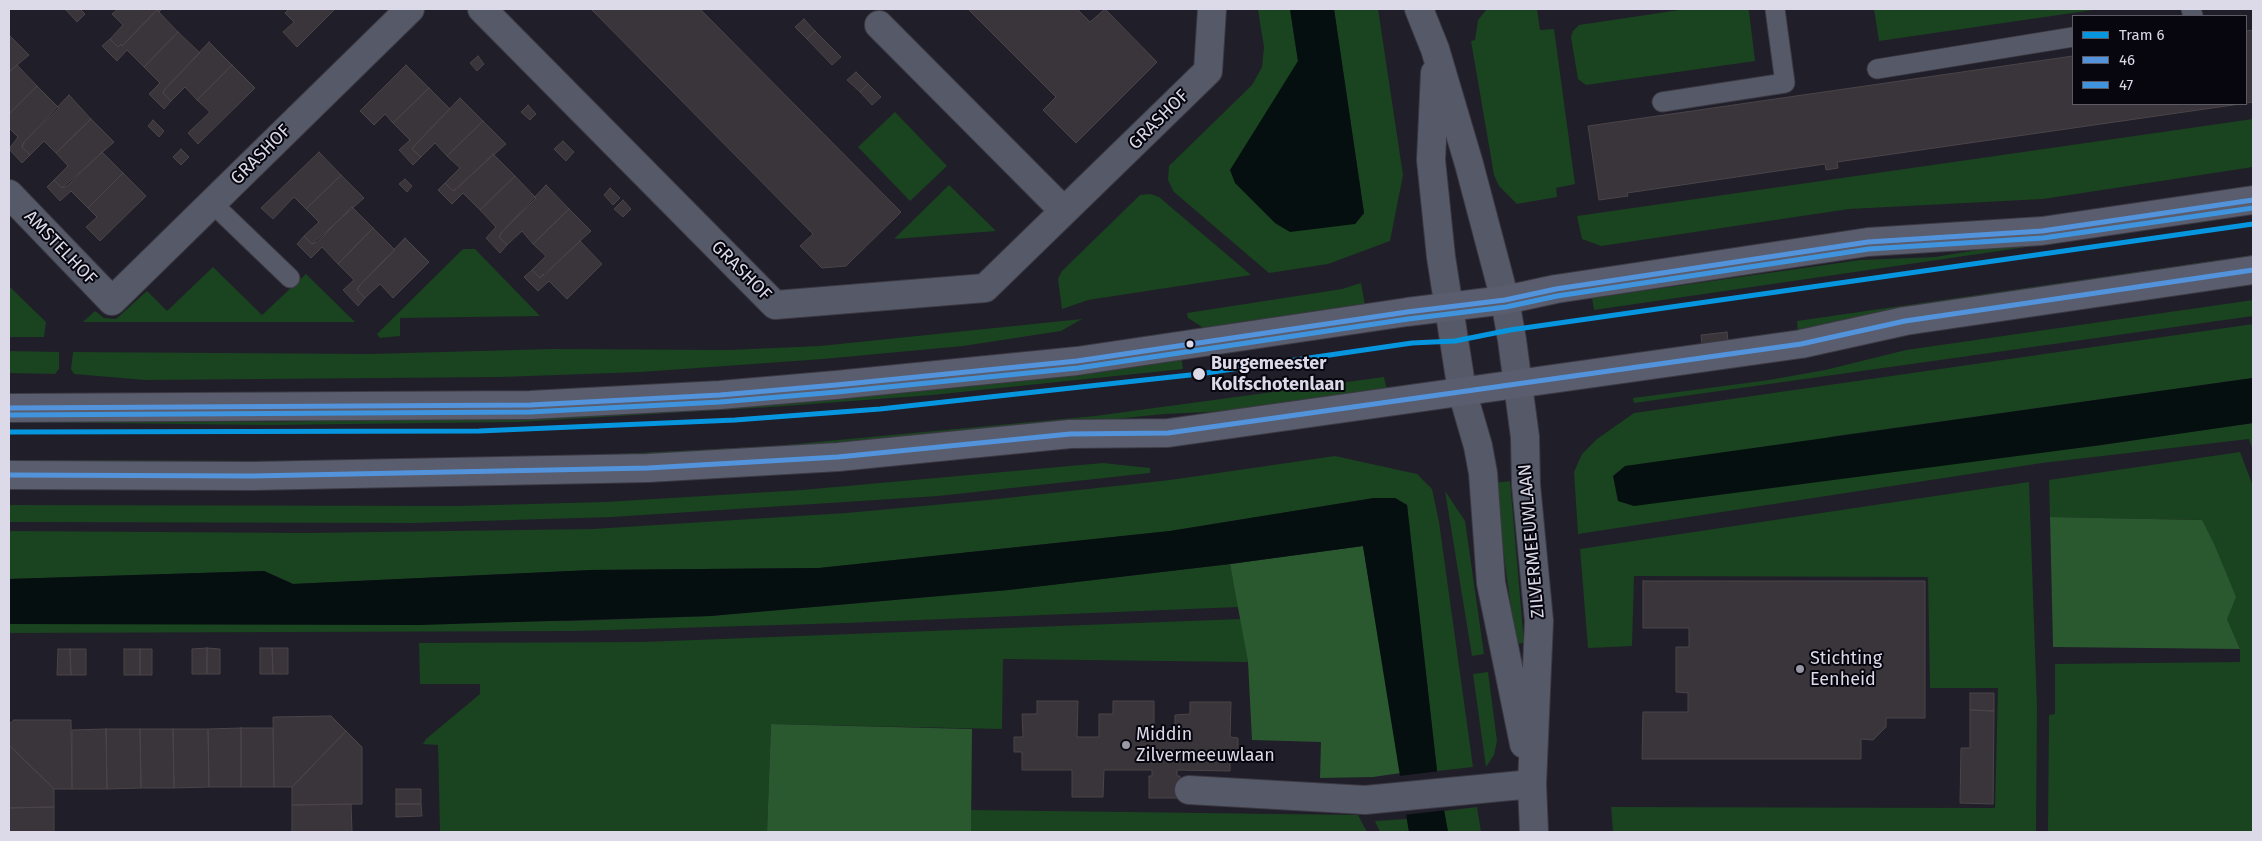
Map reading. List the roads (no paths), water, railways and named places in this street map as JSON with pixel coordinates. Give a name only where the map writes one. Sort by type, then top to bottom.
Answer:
[{"type":"main road","points":[[9,408],[530,405],[720,395],[1078,361],[1450,306],[1505,300],[1556,289],[1868,242],[2042,231],[2253,200]]},
{"type":"main road","points":[[9,475],[252,476],[648,468],[838,457],[1070,434],[1168,433],[1801,344],[1906,321],[2253,270]]},
{"type":"street","name":"GRASHOF","points":[[112,301],[410,9]]},
{"type":"street","name":"GRASHOF","points":[[482,9],[775,306],[984,288],[1208,71],[1212,9]]},
{"type":"street","points":[[1419,9],[1435,49],[1493,248],[1505,300]]},
{"type":"street","points":[[879,25],[1064,212]]},
{"type":"street","points":[[1435,49],[1431,160],[1441,256],[1450,306]]},
{"type":"street","name":"AMSTELHOF","points":[[9,194],[112,301]]},
{"type":"street","name":"ZILVERMEEUWLAAN","points":[[1505,300],[1525,437],[1526,485],[1540,621],[1532,784],[1534,832]]},
{"type":"street","name":"ZILVERMEEUWLAAN","points":[[1450,306],[1462,391],[1478,446],[1483,473],[1491,583],[1532,784]]},
{"type":"street","points":[[1189,790],[1365,800],[1471,788],[1532,784]]},
{"type":"lane","points":[[1662,102],[1786,83],[1775,9]]},
{"type":"lane","points":[[1877,69],[2072,37]]},
{"type":"lane","points":[[212,203],[290,278]]},
{"type":"tram line","name":"6","points":[[9,432],[479,431],[735,420],[880,409],[1199,374],[1412,343],[1455,341],[1510,330],[2253,224]]},
{"type":"place","name":"Burgemeester Kolfschotenlaan","points":[[1199,374]]},
{"type":"place","name":"Stichting Eenheid","points":[[1800,669]]},
{"type":"place","name":"Middin Zilvermeeuwlaan","points":[[1126,745]]}]
